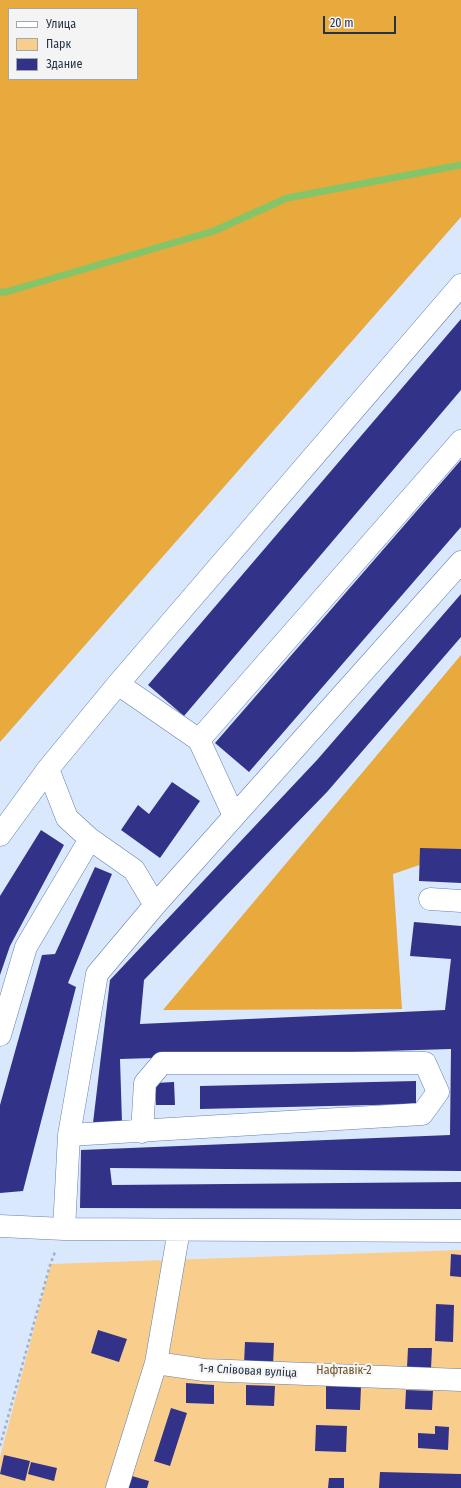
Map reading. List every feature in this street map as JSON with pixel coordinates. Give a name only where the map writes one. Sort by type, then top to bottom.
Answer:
[{"type":"street","points":[[0,835],[48,769],[118,684],[461,285]]},
{"type":"street","points":[[199,740],[461,441]]},
{"type":"street","points":[[64,1229],[68,1136],[97,974],[155,905],[461,562]]},
{"type":"street","points":[[118,684],[199,740],[234,816]]},
{"type":"street","points":[[48,769],[67,818],[90,839],[134,870],[155,905]]},
{"type":"street","points":[[0,1036],[26,947],[90,839]]},
{"type":"street","points":[[430,899],[461,901]]},
{"type":"street","points":[[68,1136],[142,1132],[422,1114],[438,1092],[424,1063],[162,1063],[145,1083],[142,1132]]},
{"type":"street","points":[[0,1226],[64,1229],[461,1231]]},
{"type":"street","points":[[117,1488],[156,1363],[179,1230]]},
{"type":"street","name":"1-я Слівовая вуліца","points":[[156,1363],[204,1370],[461,1380]]},
{"type":"path","points":[[0,1446],[50,1265],[64,1229]]},
{"type":"green space","name":"Нафтавік-2","points":[[461,1250],[461,1488],[0,1488],[0,1457],[51,1264]]},
{"type":"shaded area","points":[[0,0],[461,0],[461,217],[0,742]]},
{"type":"shaded area","points":[[461,655],[461,851],[393,874],[402,1009],[163,1010]]},
{"type":"building","points":[[461,319],[461,390],[184,716],[148,685]]},
{"type":"building","points":[[461,460],[461,527],[249,772],[215,743]]},
{"type":"building","points":[[461,594],[461,637],[327,792],[144,980],[140,1024],[445,1010],[451,959],[410,956],[414,922],[461,926],[461,1171],[110,1168],[112,1185],[461,1182],[461,1209],[80,1208],[81,1150],[450,1135],[451,1049],[120,1059],[122,1123],[93,1123],[110,980],[317,760]]},
{"type":"building","points":[[172,782],[200,801],[160,858],[121,830],[138,805],[149,814]]},
{"type":"building","points":[[41,830],[64,845],[10,946],[0,975],[0,896]]},
{"type":"building","points":[[420,848],[461,849],[461,883],[419,881]]},
{"type":"building","points":[[95,867],[112,874],[68,983],[76,987],[23,1191],[0,1193],[0,1105],[42,955],[55,954]]},
{"type":"building","points":[[416,1081],[416,1104],[200,1109],[200,1086]]},
{"type":"building","points":[[174,1082],[175,1105],[156,1105],[155,1083]]},
{"type":"building","points":[[451,1254],[461,1255],[461,1277],[450,1276]]},
{"type":"building","points":[[436,1304],[454,1305],[453,1342],[435,1341]]},
{"type":"building","points":[[98,1330],[127,1339],[119,1362],[91,1353]]},
{"type":"building","points":[[245,1342],[274,1343],[273,1366],[244,1364]]},
{"type":"building","points":[[408,1348],[432,1348],[431,1369],[407,1368]]},
{"type":"building","points":[[186,1383],[214,1385],[214,1404],[186,1403]]},
{"type":"building","points":[[246,1385],[275,1386],[274,1406],[246,1405]]},
{"type":"building","points":[[326,1386],[361,1387],[360,1410],[326,1409]]},
{"type":"building","points":[[406,1390],[433,1391],[432,1410],[405,1409]]},
{"type":"building","points":[[171,1408],[187,1413],[170,1466],[154,1461]]},
{"type":"building","points":[[316,1425],[347,1426],[346,1452],[315,1451]]},
{"type":"building","points":[[435,1426],[449,1427],[448,1450],[418,1448],[418,1433],[435,1434]]},
{"type":"building","points":[[4,1455],[30,1461],[25,1481],[0,1474]]},
{"type":"building","points":[[31,1462],[57,1468],[54,1481],[28,1474]]},
{"type":"building","points":[[380,1472],[461,1474],[461,1488],[379,1488]]},
{"type":"building","points":[[132,1476],[149,1481],[147,1488],[128,1488]]},
{"type":"building","points":[[329,1478],[344,1478],[344,1488],[328,1488]]},
{"type":"waterway","points":[[0,292],[6,292],[214,231],[287,198],[461,165]]}]
